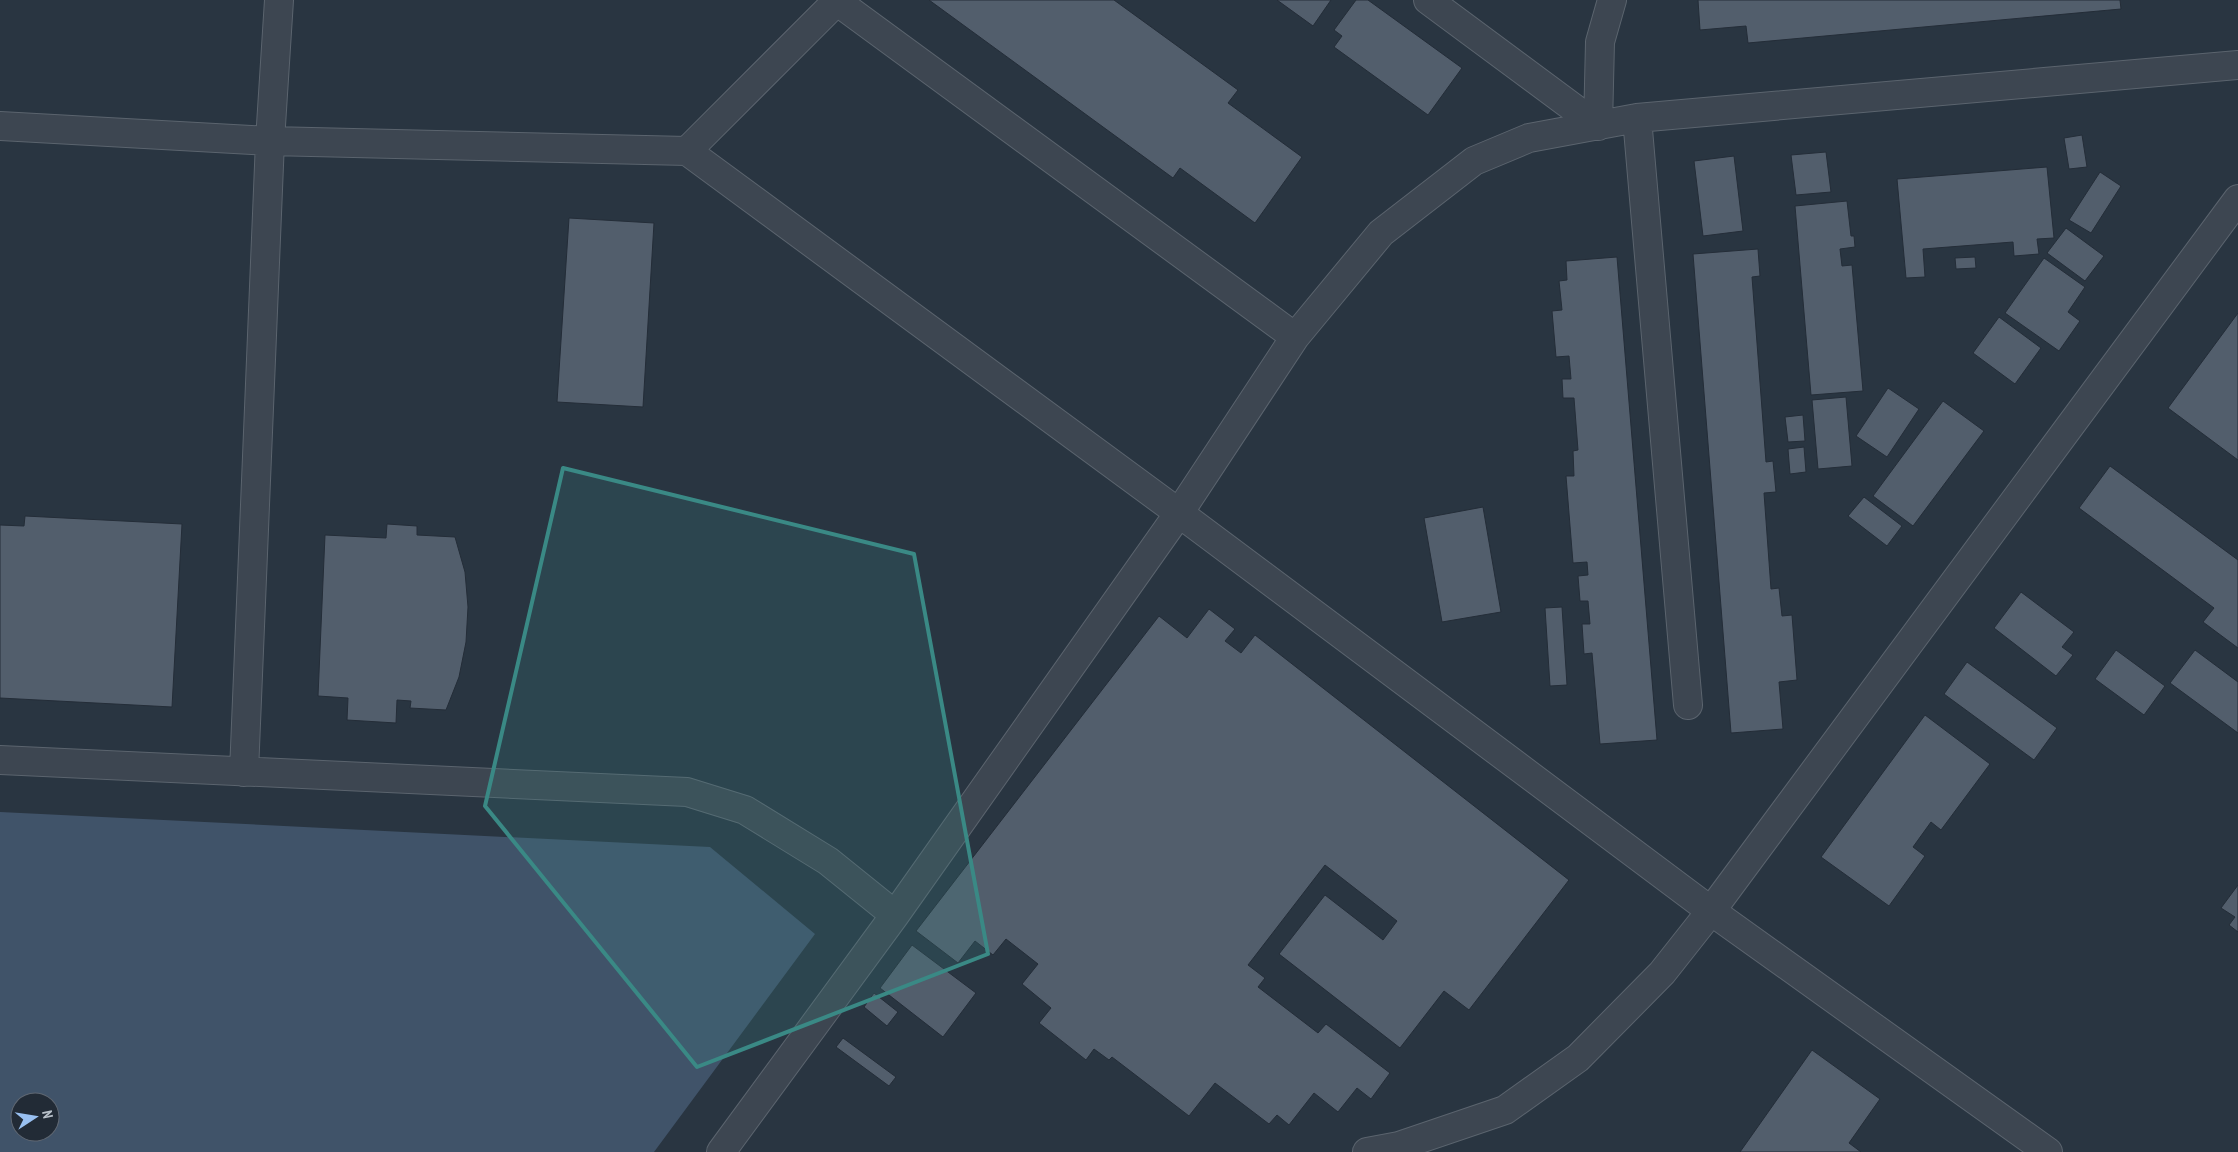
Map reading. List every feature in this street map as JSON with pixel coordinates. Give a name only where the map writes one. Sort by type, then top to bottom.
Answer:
[{"type":"street","points":[[244,772],[270,141],[278,0]]},
{"type":"street","points":[[1428,0],[1598,126]]},
{"type":"street","points":[[1598,126],[1600,42],[1612,0]]},
{"type":"street","points":[[687,151],[836,1],[1295,337]]},
{"type":"street","points":[[722,1152],[894,915],[1179,513],[1295,337],[1381,233],[1474,161],[1529,138],[1637,118],[2238,65]]},
{"type":"street","points":[[1637,118],[1688,704]]},
{"type":"street","points":[[0,126],[270,141],[687,151],[1179,513],[1712,911],[2048,1152]]},
{"type":"street","points":[[1367,1152],[1398,1149],[1506,1110],[1578,1058],[1662,973],[1712,911],[2238,199]]},
{"type":"street","points":[[0,760],[687,792],[744,810],[828,861],[894,915]]},
{"type":"highlighted area","points":[[563,468],[914,554],[988,954],[697,1067],[485,806]]},
{"type":"water","points":[[0,812],[710,847],[815,934],[654,1152],[0,1152]]},
{"type":"building","points":[[929,0],[1114,0],[1238,90],[1228,103],[1302,157],[1255,223],[1180,168],[1173,178]]},
{"type":"building","points":[[1277,0],[1331,0],[1313,26]]},
{"type":"building","points":[[1356,0],[1368,0],[1462,68],[1428,115],[1334,47],[1342,36],[1334,30]]},
{"type":"building","points":[[1698,0],[2120,0],[2121,9],[1748,43],[1746,26],[1700,30]]},
{"type":"building","points":[[2082,135],[2087,167],[2069,169],[2064,138]]},
{"type":"building","points":[[1826,152],[1831,192],[1796,195],[1791,155]]},
{"type":"building","points":[[1734,156],[1743,231],[1703,236],[1694,161]]},
{"type":"building","points":[[2047,167],[2054,238],[2037,239],[2039,254],[2014,256],[2013,242],[1923,249],[1925,277],[1906,278],[1897,179]]},
{"type":"building","points":[[2100,172],[2121,186],[2091,233],[2069,220]]},
{"type":"building","points":[[1847,201],[1851,236],[1854,236],[1855,247],[1840,249],[1842,266],[1852,265],[1863,391],[1811,395],[1795,206]]},
{"type":"building","points":[[569,218],[654,223],[643,407],[557,402]]},
{"type":"building","points":[[2066,228],[2104,256],[2085,281],[2047,253]]},
{"type":"building","points":[[1758,249],[1760,276],[1752,277],[1766,462],[1773,461],[1776,492],[1764,493],[1771,589],[1779,588],[1782,616],[1792,615],[1797,680],[1779,682],[1783,729],[1731,733],[1693,254]]},
{"type":"building","points":[[1617,257],[1657,740],[1600,744],[1592,653],[1584,654],[1582,624],[1590,624],[1588,601],[1580,601],[1578,576],[1588,575],[1587,562],[1573,563],[1566,476],[1574,476],[1573,451],[1578,450],[1574,398],[1563,398],[1562,379],[1571,379],[1569,356],[1556,357],[1552,311],[1562,310],[1559,281],[1567,280],[1566,261]]},
{"type":"building","points":[[1975,257],[1976,268],[1956,269],[1955,258]]},
{"type":"building","points":[[2044,258],[2085,287],[2068,312],[2080,321],[2059,351],[2005,313]]},
{"type":"building","points":[[2238,313],[2238,460],[2168,408]]},
{"type":"building","points":[[1999,317],[2041,348],[2015,384],[1973,353]]},
{"type":"building","points":[[1888,388],[1919,409],[1887,457],[1856,436]]},
{"type":"building","points":[[1846,397],[1852,466],[1818,469],[1812,400]]},
{"type":"building","points":[[1943,401],[1984,431],[1913,526],[1873,496]]},
{"type":"building","points":[[1803,415],[1805,441],[1788,442],[1785,417]]},
{"type":"building","points":[[1804,447],[1806,472],[1790,474],[1788,449]]},
{"type":"building","points":[[2110,466],[2238,560],[2238,648],[2203,622],[2214,608],[2079,508]]},
{"type":"building","points":[[1864,497],[1902,526],[1887,546],[1848,516]]},
{"type":"building","points":[[1483,507],[1501,612],[1442,622],[1424,518]]},
{"type":"building","points":[[25,516],[182,524],[172,707],[0,698],[0,525],[24,526]]},
{"type":"building","points":[[387,524],[417,526],[417,535],[455,537],[465,572],[468,607],[466,642],[459,677],[446,710],[410,708],[411,701],[397,700],[396,723],[347,720],[348,698],[318,696],[325,535],[386,538]]},
{"type":"building","points":[[2021,592],[2074,632],[2062,647],[2073,655],[2056,676],[1994,628]]},
{"type":"building","points":[[1562,607],[1567,685],[1550,686],[1545,608]]},
{"type":"building","points":[[1209,609],[1235,629],[1225,641],[1241,653],[1255,635],[1569,880],[1469,1010],[1444,991],[1400,1048],[1279,954],[1325,895],[1383,940],[1397,921],[1325,865],[1248,965],[1265,978],[1258,987],[1318,1033],[1326,1024],[1390,1073],[1371,1099],[1357,1088],[1338,1112],[1314,1093],[1289,1125],[1277,1115],[1269,1124],[1215,1083],[1189,1116],[1112,1057],[1109,1060],[1094,1049],[1086,1060],[1039,1023],[1051,1008],[1022,984],[1038,964],[1006,939],[993,955],[975,941],[958,963],[916,931],[1159,616],[1187,638]]},
{"type":"building","points":[[2116,650],[2165,686],[2144,715],[2095,679]]},
{"type":"building","points":[[2195,650],[2238,682],[2238,733],[2170,683]]},
{"type":"building","points":[[1967,662],[2057,728],[2034,760],[1944,694]]},
{"type":"building","points":[[1925,715],[1990,764],[1941,830],[1931,822],[1913,847],[1925,856],[1889,906],[1821,857]]},
{"type":"building","points":[[2238,885],[2238,932],[2229,925],[2235,917],[2221,908]]},
{"type":"building","points":[[912,945],[976,993],[943,1037],[880,988]]},
{"type":"building","points":[[874,993],[898,1012],[887,1026],[864,1007]]},
{"type":"building","points":[[843,1038],[896,1077],[889,1086],[836,1047]]},
{"type":"building","points":[[1812,1050],[1880,1099],[1849,1143],[1861,1152],[1740,1152]]}]
